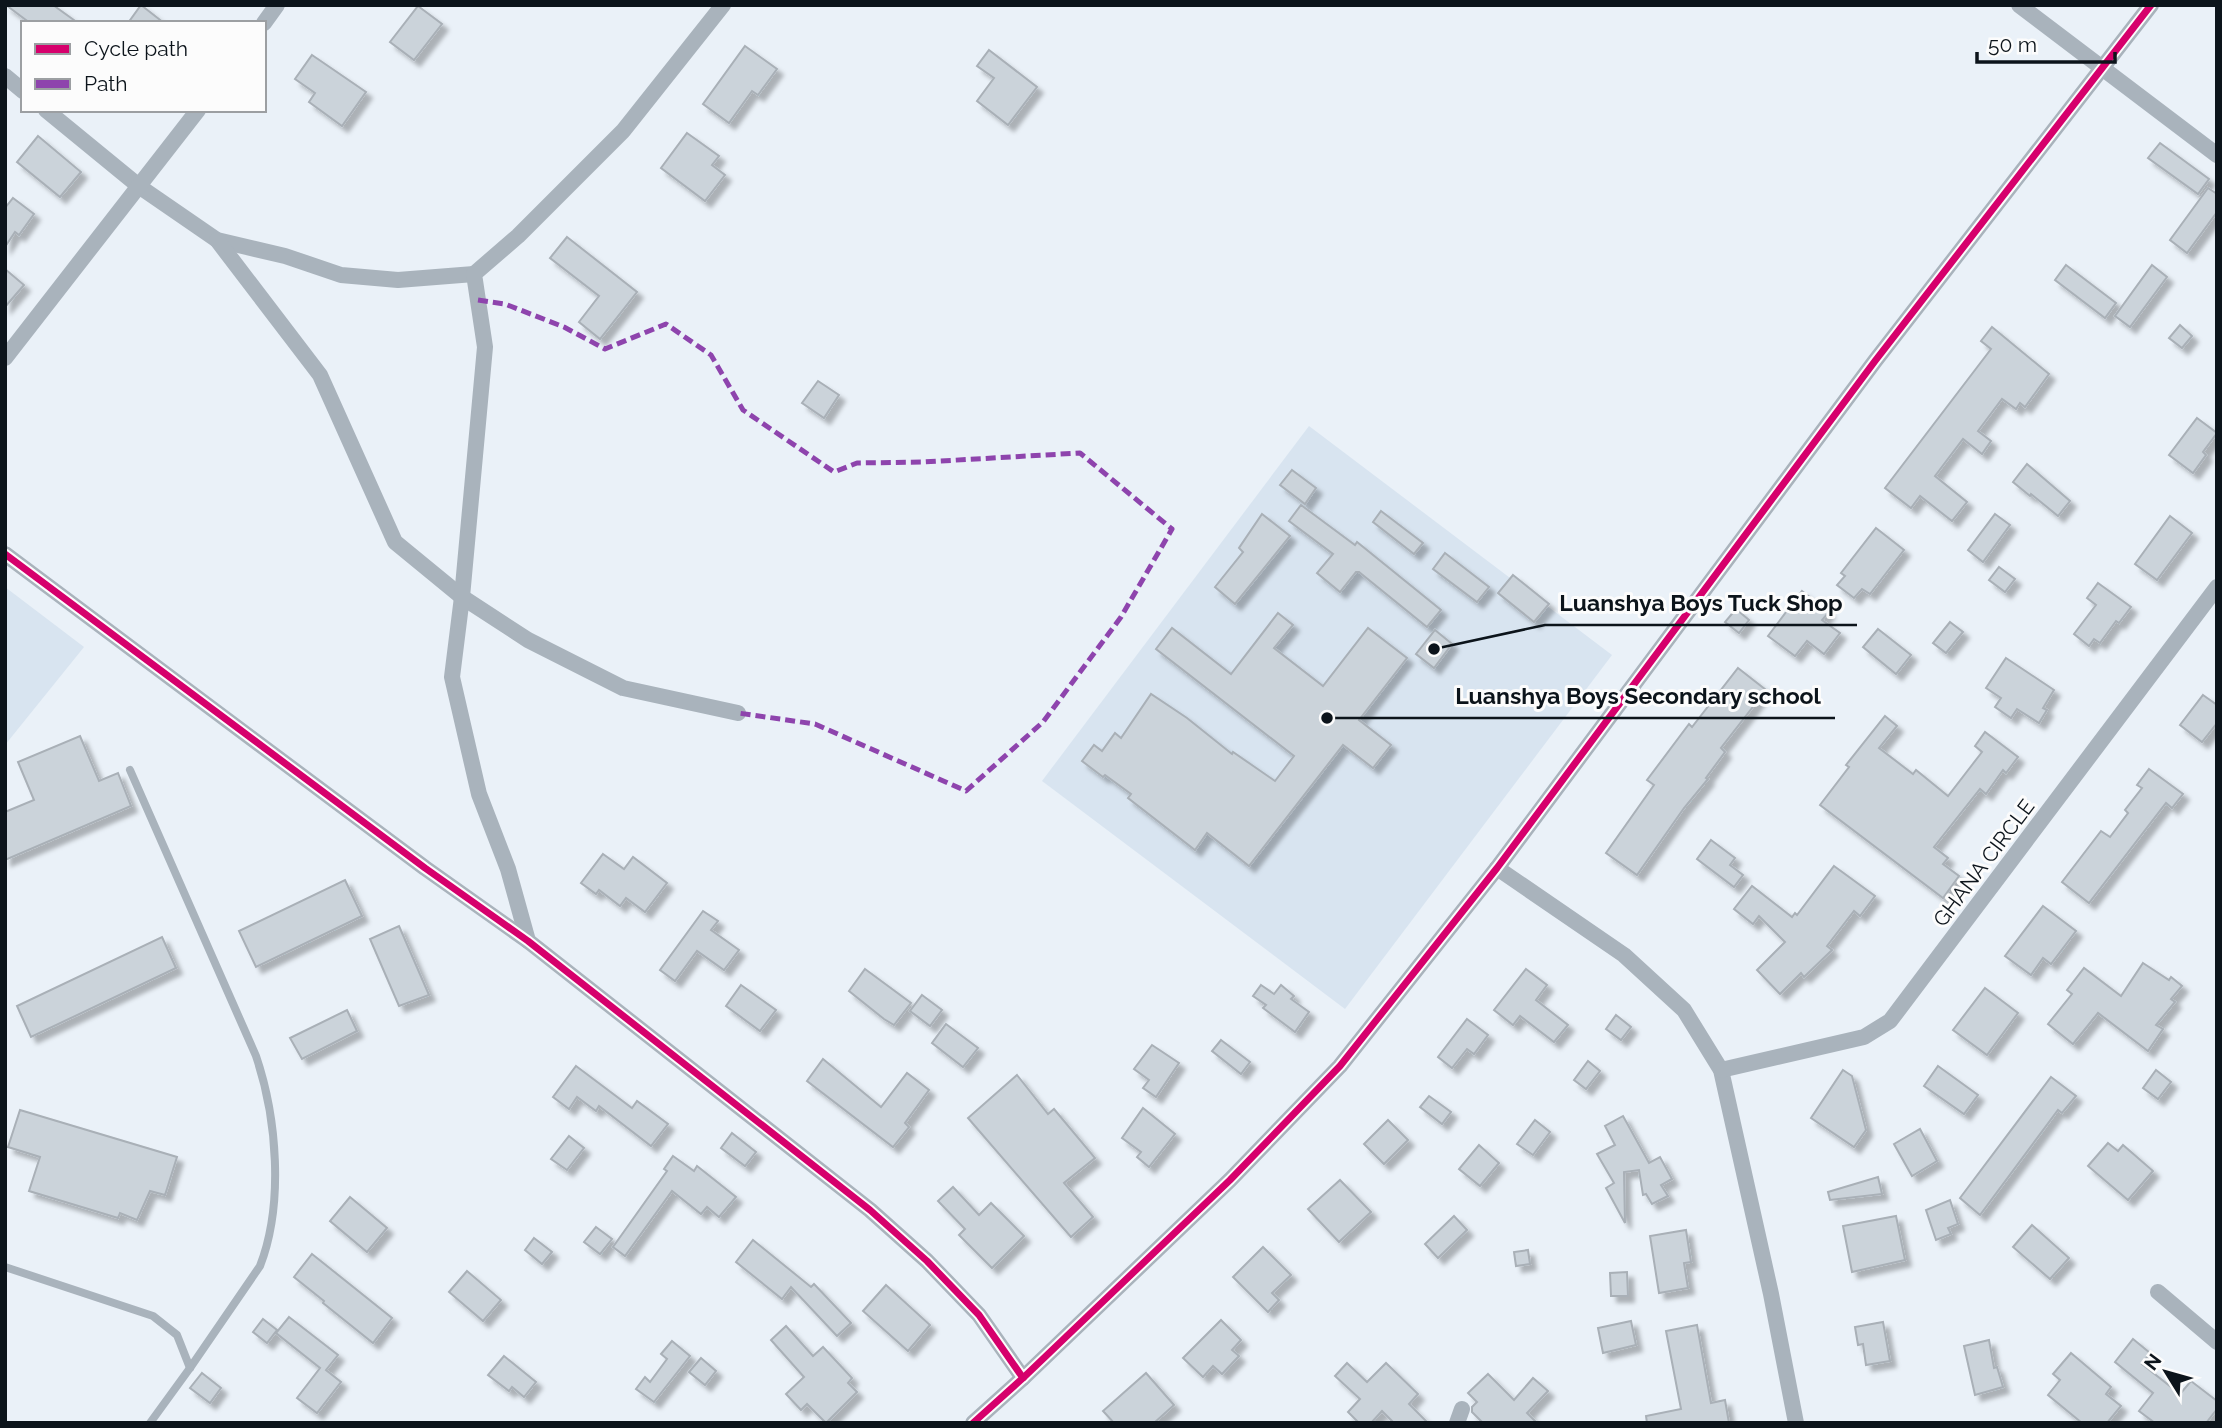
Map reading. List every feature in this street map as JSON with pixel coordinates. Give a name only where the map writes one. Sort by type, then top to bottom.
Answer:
[{"type":"street","points":[[265,21],[277,5]]},
{"type":"street","points":[[217,240],[285,256],[341,275],[398,280],[474,274],[518,236],[623,131],[723,5]]},
{"type":"street","points":[[2019,5],[2217,155]]},
{"type":"street","points":[[973,1423],[1230,1180],[1340,1066],[1497,868],[1875,361],[2151,5]]},
{"type":"street","points":[[5,76],[21,89]]},
{"type":"street","points":[[48,112],[139,187],[217,240],[320,374],[395,542],[462,597],[528,640],[623,688],[738,713]]},
{"type":"street","points":[[5,358],[196,112]]},
{"type":"street","points":[[474,274],[485,346],[452,677],[479,794],[508,869],[528,941]]},
{"type":"street","points":[[5,554],[425,868],[528,941],[870,1210],[927,1261],[979,1315],[1023,1378]]},
{"type":"street","name":"GHANA CIRCLE","points":[[1721,1070],[1864,1037],[1890,1021],[2217,587]]},
{"type":"street","points":[[1497,868],[1624,955],[1684,1010],[1721,1070],[1771,1294],[1796,1423]]},
{"type":"street","points":[[2158,1292],[2217,1342]]},
{"type":"lane","points":[[130,770],[256,1056],[264,1079],[275,1146],[272,1222],[260,1266],[149,1423]]},
{"type":"lane","points":[[5,1267],[153,1316],[177,1335],[190,1368]]},
{"type":"shaded area","points":[[1309,426],[1612,655],[1345,1009],[1042,781]]},
{"type":"shaded area","points":[[5,587],[84,647],[5,745]]},
{"type":"building","points":[[6,5],[53,5],[75,21],[27,21]]},
{"type":"building","points":[[141,5],[161,21],[129,21]]},
{"type":"building","points":[[418,6],[442,24],[414,60],[390,42]]},
{"type":"building","points":[[745,46],[777,69],[758,95],[752,91],[729,123],[703,104]]},
{"type":"building","points":[[989,50],[1037,87],[1008,125],[977,101],[994,78],[977,66]]},
{"type":"building","points":[[312,55],[366,92],[342,126],[309,102],[315,93],[295,79]]},
{"type":"building","points":[[687,133],[719,156],[712,165],[725,175],[705,201],[661,168]]},
{"type":"building","points":[[38,136],[81,172],[60,197],[17,162]]},
{"type":"building","points":[[2160,143],[2209,179],[2198,194],[2148,158]]},
{"type":"building","points":[[2208,188],[2217,194],[2217,212],[2187,253],[2170,240]]},
{"type":"building","points":[[13,198],[34,214],[19,235],[15,232],[5,247],[5,208]]},
{"type":"building","points":[[567,237],[637,292],[600,339],[579,322],[599,296],[550,258]]},
{"type":"building","points":[[2066,265],[2116,303],[2105,318],[2055,280]]},
{"type":"building","points":[[2152,265],[2167,277],[2130,327],[2115,316]]},
{"type":"building","points":[[5,269],[24,285],[5,307]]},
{"type":"building","points":[[2180,325],[2192,336],[2182,348],[2169,338]]},
{"type":"building","points":[[1992,327],[2049,374],[2025,407],[2020,403],[2016,409],[2002,399],[1978,431],[1991,441],[1982,454],[1963,439],[1935,476],[1967,502],[1952,521],[1920,496],[1911,508],[1885,488],[1991,349],[1981,341]]},
{"type":"building","points":[[818,381],[839,395],[824,418],[802,403]]},
{"type":"building","points":[[2197,418],[2217,433],[2203,452],[2206,455],[2193,473],[2169,455]]},
{"type":"building","points":[[2027,464],[2070,501],[2058,516],[2013,482]]},
{"type":"building","points":[[1292,470],[1316,488],[1305,504],[1280,485]]},
{"type":"building","points":[[1301,505],[1355,545],[1357,542],[1441,610],[1427,627],[1359,572],[1356,572],[1340,592],[1317,573],[1333,554],[1289,521]]},
{"type":"building","points":[[1381,511],[1423,543],[1414,554],[1373,522]]},
{"type":"building","points":[[1262,514],[1290,536],[1235,604],[1215,587],[1243,552],[1239,548]]},
{"type":"building","points":[[1995,514],[2010,525],[1983,562],[1968,550]]},
{"type":"building","points":[[2170,516],[2192,533],[2157,580],[2135,564]]},
{"type":"building","points":[[1876,528],[1904,550],[1870,594],[1862,589],[1854,598],[1837,585],[1845,576],[1841,573]]},
{"type":"building","points":[[1445,553],[1489,587],[1477,602],[1433,569]]},
{"type":"building","points":[[1999,567],[2015,579],[2005,592],[1989,580]]},
{"type":"building","points":[[1513,575],[1549,604],[1534,622],[1498,593]]},
{"type":"building","points":[[2098,583],[2131,607],[2119,623],[2116,621],[2100,643],[2094,639],[2089,646],[2074,634],[2096,605],[2087,598]]},
{"type":"building","points":[[1802,591],[1829,612],[1822,620],[1840,633],[1824,654],[1807,641],[1795,656],[1768,636]]},
{"type":"building","points":[[1736,609],[1749,620],[1739,633],[1725,622]]},
{"type":"building","points":[[1278,613],[1293,625],[1274,648],[1323,686],[1368,628],[1407,658],[1359,720],[1391,745],[1373,768],[1343,745],[1249,866],[1207,833],[1195,850],[1128,798],[1131,794],[1082,761],[1094,745],[1102,751],[1115,733],[1121,738],[1151,694],[1187,718],[1232,754],[1233,752],[1275,781],[1294,756],[1156,649],[1172,628],[1231,674]]},
{"type":"building","points":[[1950,622],[1963,632],[1946,653],[1933,643]]},
{"type":"building","points":[[1878,629],[1911,655],[1896,674],[1863,647]]},
{"type":"building","points":[[1435,630],[1452,644],[1434,668],[1416,654]]},
{"type":"building","points":[[2006,658],[2054,690],[2043,708],[2047,710],[2039,723],[2017,709],[2011,718],[1995,707],[2001,698],[1986,688]]},
{"type":"building","points":[[1738,668],[1766,690],[1721,748],[1725,752],[1706,778],[1708,779],[1637,875],[1606,853],[1654,785],[1647,780],[1689,724],[1692,727]]},
{"type":"building","points":[[2203,695],[2217,705],[2217,723],[2202,742],[2180,725]]},
{"type":"building","points":[[1885,716],[1897,726],[1879,748],[1913,774],[1916,770],[1948,796],[1982,752],[1975,746],[1985,732],[2018,757],[2006,773],[2003,770],[1986,794],[1980,789],[1934,847],[1948,858],[1943,864],[1959,876],[1943,898],[1820,805],[1849,767],[1846,765]]},
{"type":"building","points":[[80,736],[99,781],[118,773],[131,806],[5,860],[5,812],[34,800],[18,762]]},
{"type":"building","points":[[2149,769],[2183,794],[2172,808],[2166,803],[2089,903],[2062,882],[2101,831],[2110,837],[2128,813],[2125,810],[2142,788],[2137,785]]},
{"type":"building","points":[[1711,840],[1735,858],[1730,865],[1743,875],[1734,887],[1697,859]]},
{"type":"building","points":[[603,854],[624,869],[633,857],[667,883],[645,912],[626,898],[620,906],[599,890],[596,894],[581,883]]},
{"type":"building","points":[[1834,866],[1875,896],[1860,916],[1854,911],[1827,946],[1832,950],[1804,977],[1801,973],[1780,994],[1757,970],[1785,942],[1759,916],[1753,924],[1734,909],[1752,886],[1792,917],[1795,913],[1797,915]]},
{"type":"building","points":[[345,880],[362,916],[256,967],[239,931]]},
{"type":"building","points":[[2043,906],[2076,931],[2051,964],[2043,958],[2031,975],[2005,956]]},
{"type":"building","points":[[703,911],[718,921],[711,930],[739,950],[724,970],[697,951],[675,981],[660,970]]},
{"type":"building","points":[[399,926],[429,995],[399,1006],[370,939]]},
{"type":"building","points":[[162,937],[176,968],[31,1037],[17,1006]]},
{"type":"building","points":[[2143,963],[2169,980],[2171,977],[2182,986],[2171,999],[2175,1002],[2156,1025],[2163,1029],[2148,1051],[2098,1013],[2073,1044],[2048,1024],[2072,994],[2067,990],[2084,968],[2121,996]]},
{"type":"building","points":[[865,969],[911,1003],[894,1025],[849,991]]},
{"type":"building","points":[[1526,969],[1547,985],[1536,1000],[1568,1025],[1554,1042],[1520,1016],[1513,1025],[1494,1010]]},
{"type":"building","points":[[741,985],[776,1010],[760,1031],[726,1006]]},
{"type":"building","points":[[1261,985],[1274,994],[1281,985],[1294,996],[1291,999],[1309,1012],[1295,1032],[1263,1008],[1266,1005],[1253,996]]},
{"type":"building","points":[[1985,988],[2018,1013],[1987,1055],[1953,1030]]},
{"type":"building","points":[[922,995],[942,1010],[930,1026],[910,1011]]},
{"type":"building","points":[[347,1010],[357,1031],[302,1059],[290,1038]]},
{"type":"building","points":[[1616,1015],[1631,1027],[1621,1040],[1606,1029]]},
{"type":"building","points":[[1467,1019],[1488,1035],[1474,1054],[1467,1049],[1452,1068],[1438,1057]]},
{"type":"building","points":[[946,1024],[978,1048],[963,1067],[932,1043]]},
{"type":"building","points":[[1221,1040],[1250,1062],[1241,1074],[1212,1051]]},
{"type":"building","points":[[1152,1045],[1179,1063],[1156,1097],[1143,1088],[1149,1080],[1134,1069]]},
{"type":"building","points":[[823,1059],[881,1107],[907,1073],[929,1090],[905,1123],[909,1127],[893,1147],[807,1081]]},
{"type":"building","points":[[1588,1061],[1600,1071],[1586,1089],[1574,1080]]},
{"type":"building","points":[[576,1066],[632,1108],[637,1101],[668,1124],[651,1146],[599,1106],[596,1111],[577,1097],[569,1109],[553,1097]]},
{"type":"building","points":[[1938,1066],[1978,1095],[1964,1114],[1924,1086]]},
{"type":"building","points":[[1843,1070],[1852,1076],[1866,1130],[1854,1147],[1811,1118]]},
{"type":"building","points":[[2156,1070],[2171,1082],[2158,1099],[2143,1088]]},
{"type":"building","points":[[1017,1075],[1048,1114],[1054,1109],[1095,1158],[1064,1183],[1093,1217],[1071,1237],[968,1118]]},
{"type":"building","points":[[2051,1077],[2076,1096],[2062,1113],[2058,1110],[1980,1215],[1960,1198]]},
{"type":"building","points":[[1429,1096],[1451,1112],[1442,1124],[1420,1107]]},
{"type":"building","points":[[1143,1108],[1175,1134],[1149,1167],[1137,1157],[1141,1152],[1122,1138]]},
{"type":"building","points":[[20,1110],[177,1157],[165,1195],[150,1191],[137,1220],[120,1213],[118,1218],[29,1191],[40,1157],[8,1147]]},
{"type":"building","points":[[1623,1116],[1649,1163],[1660,1157],[1672,1179],[1661,1185],[1668,1196],[1652,1204],[1646,1194],[1643,1195],[1639,1170],[1624,1172],[1625,1223],[1606,1188],[1614,1183],[1597,1154],[1615,1145],[1605,1126]]},
{"type":"building","points":[[1388,1120],[1408,1140],[1384,1164],[1364,1144]]},
{"type":"building","points":[[1535,1120],[1550,1132],[1533,1155],[1517,1144]]},
{"type":"building","points":[[1920,1129],[1937,1161],[1912,1176],[1894,1144]]},
{"type":"building","points":[[732,1133],[756,1152],[745,1166],[721,1148]]},
{"type":"building","points":[[569,1136],[584,1148],[567,1170],[551,1159]]},
{"type":"building","points":[[2108,1143],[2118,1151],[2123,1145],[2153,1171],[2128,1200],[2088,1166]]},
{"type":"building","points":[[1479,1145],[1499,1163],[1480,1186],[1459,1169]]},
{"type":"building","points":[[673,1156],[694,1171],[697,1166],[736,1197],[719,1217],[707,1207],[701,1214],[672,1191],[625,1256],[613,1247],[667,1171],[664,1169]]},
{"type":"building","points":[[1878,1177],[1882,1194],[1830,1200],[1828,1192]]},
{"type":"building","points":[[1340,1180],[1371,1212],[1339,1242],[1308,1209]]},
{"type":"building","points":[[953,1187],[979,1215],[991,1203],[1024,1236],[992,1268],[959,1235],[965,1229],[938,1201]]},
{"type":"building","points":[[350,1197],[387,1228],[367,1252],[330,1221]]},
{"type":"building","points":[[1950,1200],[1958,1224],[1948,1228],[1951,1234],[1936,1240],[1926,1210]]},
{"type":"building","points":[[1454,1216],[1467,1230],[1438,1258],[1425,1244]]},
{"type":"building","points":[[1896,1216],[1905,1260],[1852,1272],[1843,1226]]},
{"type":"building","points":[[2032,1225],[2069,1258],[2050,1279],[2013,1247]]},
{"type":"building","points":[[596,1227],[612,1239],[600,1254],[584,1242]]},
{"type":"building","points":[[1686,1230],[1691,1262],[1684,1263],[1688,1288],[1659,1293],[1650,1236]]},
{"type":"building","points":[[534,1238],[552,1252],[542,1264],[525,1250]]},
{"type":"building","points":[[753,1240],[811,1287],[814,1284],[851,1323],[837,1336],[791,1287],[782,1299],[736,1262]]},
{"type":"building","points":[[1263,1247],[1291,1275],[1272,1293],[1279,1300],[1268,1312],[1233,1277]]},
{"type":"building","points":[[1528,1250],[1530,1264],[1516,1266],[1514,1252]]},
{"type":"building","points":[[312,1254],[392,1318],[373,1343],[294,1277]]},
{"type":"building","points":[[467,1271],[501,1300],[483,1321],[449,1292]]},
{"type":"building","points":[[1627,1272],[1628,1296],[1611,1296],[1610,1273]]},
{"type":"building","points":[[886,1285],[930,1325],[908,1351],[863,1311]]},
{"type":"building","points":[[289,1317],[338,1355],[326,1370],[341,1382],[317,1413],[297,1398],[320,1368],[276,1333]]},
{"type":"building","points":[[263,1319],[277,1330],[267,1343],[253,1332]]},
{"type":"building","points":[[1221,1320],[1241,1340],[1232,1350],[1239,1356],[1222,1374],[1213,1366],[1203,1377],[1183,1358]]},
{"type":"building","points":[[1631,1321],[1636,1345],[1603,1353],[1598,1328]]},
{"type":"building","points":[[1883,1322],[1890,1361],[1866,1365],[1863,1344],[1858,1345],[1855,1327]]},
{"type":"building","points":[[1697,1325],[1711,1403],[1725,1400],[1729,1423],[1647,1423],[1646,1416],[1681,1409],[1666,1331]]},
{"type":"building","points":[[786,1326],[813,1356],[823,1347],[852,1378],[848,1383],[857,1392],[826,1423],[807,1404],[801,1410],[786,1394],[804,1377],[771,1340]]},
{"type":"building","points":[[2133,1339],[2150,1353],[2142,1364],[2180,1394],[2191,1381],[2217,1401],[2217,1409],[2206,1423],[2155,1423],[2139,1411],[2153,1393],[2115,1362]]},
{"type":"building","points":[[1989,1340],[1994,1368],[1997,1367],[2003,1387],[1975,1395],[1964,1346]]},
{"type":"building","points":[[672,1341],[690,1356],[654,1402],[636,1389],[645,1377],[650,1382],[667,1359],[661,1354]]},
{"type":"building","points":[[2071,1353],[2111,1387],[2106,1394],[2121,1406],[2107,1423],[2082,1423],[2048,1395],[2060,1380],[2053,1374]]},
{"type":"building","points":[[504,1356],[536,1382],[524,1397],[512,1387],[509,1391],[488,1375]]},
{"type":"building","points":[[701,1358],[716,1371],[705,1385],[689,1372]]},
{"type":"building","points":[[1347,1363],[1367,1382],[1386,1363],[1418,1394],[1409,1404],[1428,1423],[1394,1423],[1382,1411],[1371,1423],[1359,1423],[1348,1412],[1360,1399],[1335,1376]]},
{"type":"building","points":[[202,1373],[221,1388],[210,1403],[190,1388]]},
{"type":"building","points":[[1146,1373],[1174,1405],[1154,1423],[1114,1423],[1103,1411]]},
{"type":"building","points":[[1488,1374],[1514,1400],[1533,1378],[1548,1391],[1527,1413],[1537,1423],[1483,1423],[1472,1412],[1472,1407],[1477,1402],[1468,1393]]},
{"type":"marked path","points":[[478,300],[505,304],[564,327],[605,349],[666,324],[711,355],[743,410],[834,472],[857,463],[1080,453],[1172,529],[1121,617],[1043,722],[966,791],[815,724],[738,713]]},
{"type":"cycle path","points":[[973,1423],[1230,1180],[1340,1066],[1497,868],[1875,361],[2151,5]]},
{"type":"cycle path","points":[[5,554],[425,868],[528,941],[870,1210],[927,1261],[979,1315],[1023,1378]]},
{"type":"place","name":"Luanshya Boys Tuck Shop","points":[[1434,649]]},
{"type":"place","name":"Luanshya Boys Secondary school","points":[[1327,718]]}]
